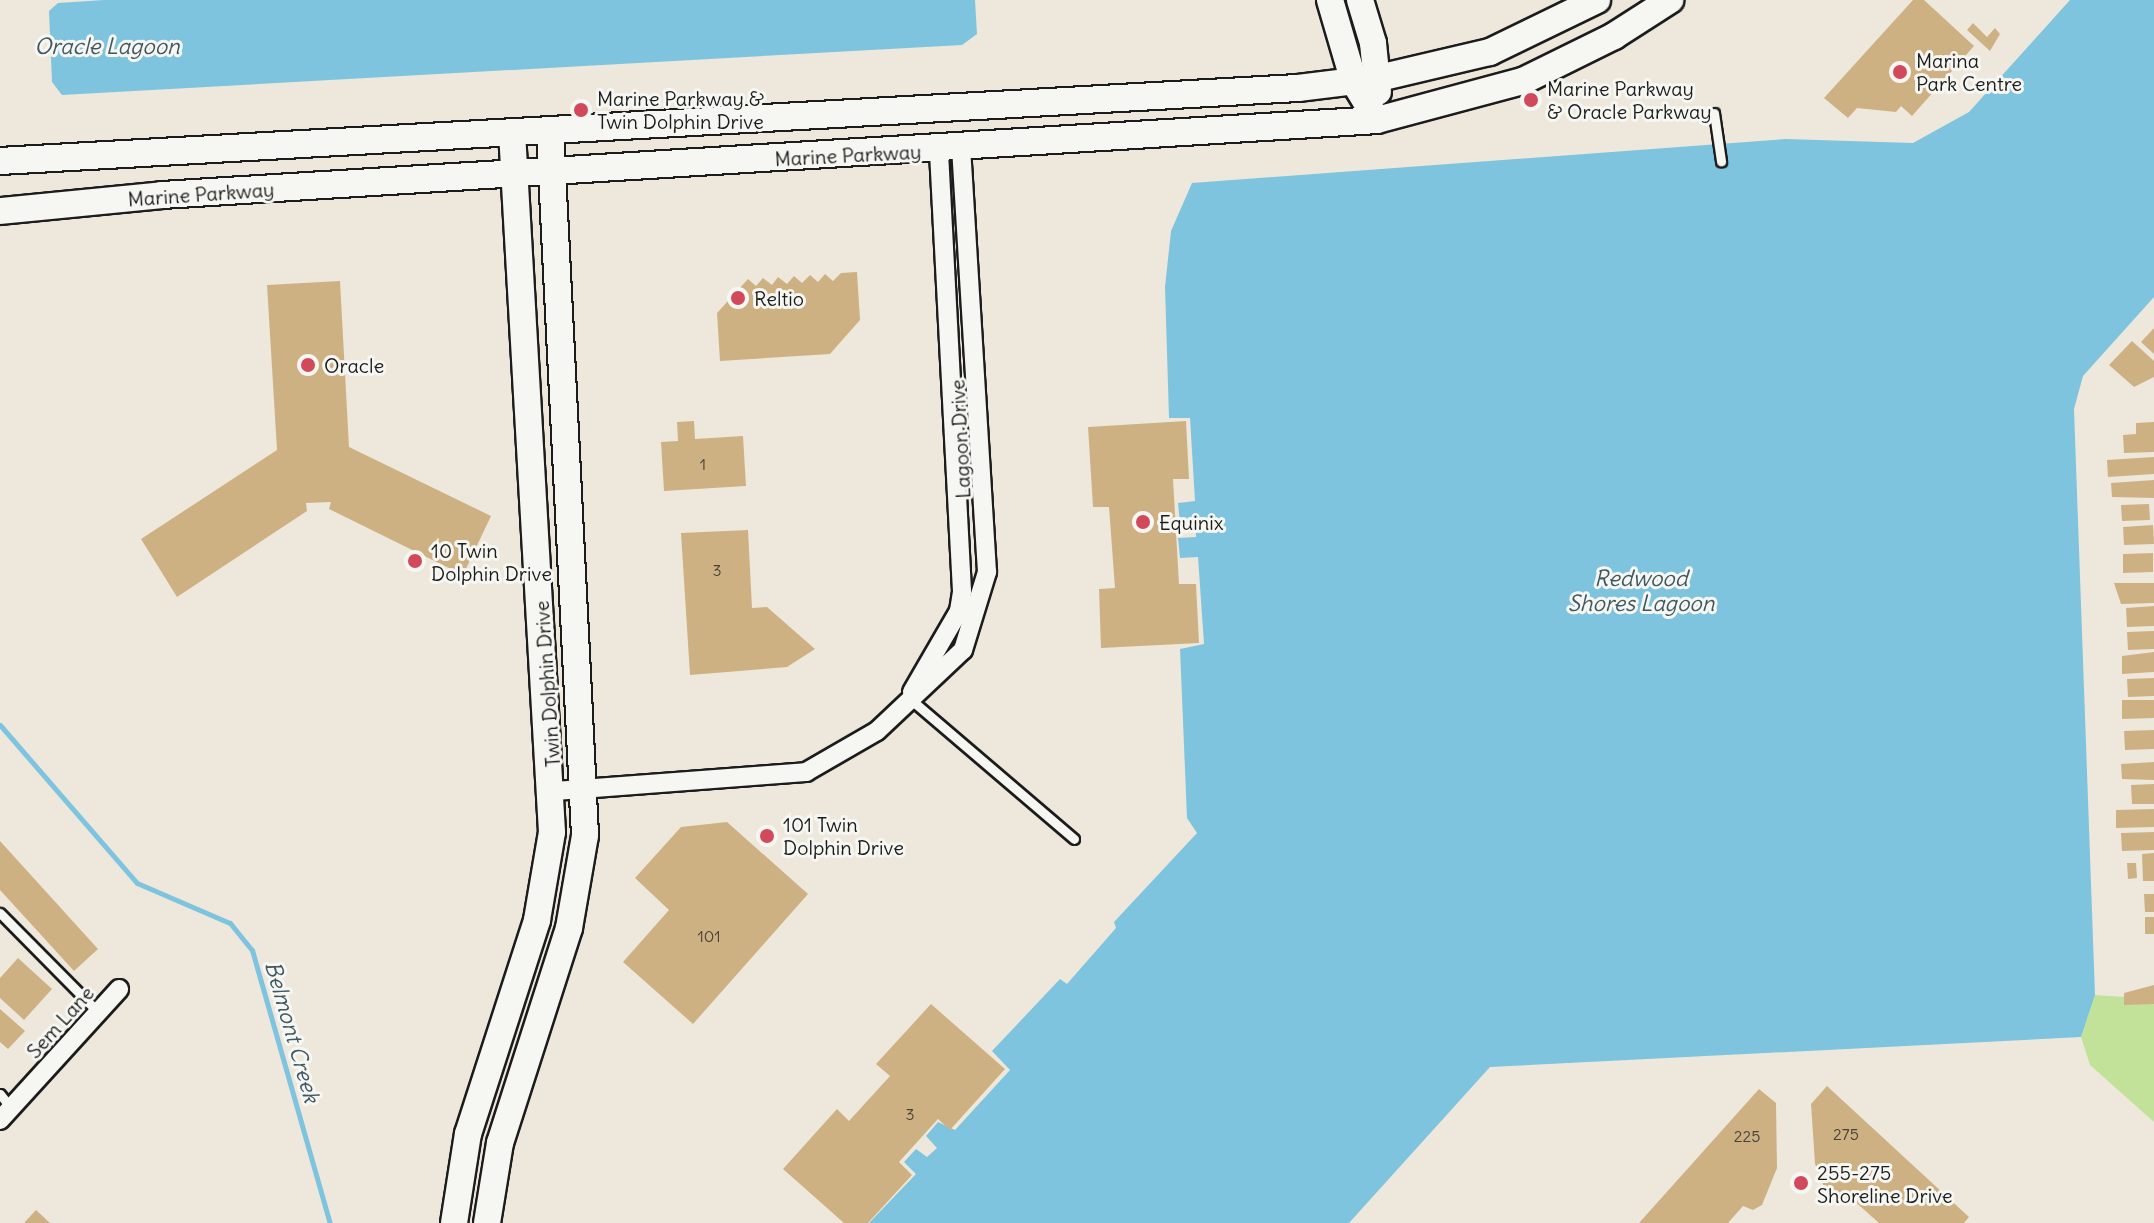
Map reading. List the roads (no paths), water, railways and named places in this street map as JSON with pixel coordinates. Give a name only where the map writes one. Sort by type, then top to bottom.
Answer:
[{"type":"main road","points":[[1330,0],[1366,80],[1377,120]]},
{"type":"main road","points":[[1360,0],[1366,80]]},
{"type":"main road","name":"Marine Parkway","points":[[0,161],[550,132],[1366,80],[1490,52],[1597,0]]},
{"type":"main road","name":"Marine Parkway","points":[[0,211],[515,174],[1377,120],[1523,81],[1614,36],[1670,0]]},
{"type":"main road","name":"Twin Dolphin Drive","points":[[454,1223],[468,1134],[537,920],[554,791],[512,132]]},
{"type":"main road","name":"Twin Dolphin Drive","points":[[487,1223],[500,1143],[569,928],[587,790],[550,132]]},
{"type":"street","name":"Lagoon Drive","points":[[909,698],[944,641],[962,591],[950,149]]},
{"type":"street","name":"Lagoon Drive","points":[[554,791],[806,772],[852,749],[909,698],[948,671],[963,650],[975,628],[987,572],[950,149]]},
{"type":"street","name":"Sem Lane","points":[[4,1107],[119,989]]},
{"type":"lane","points":[[1714,113],[1721,161]]},
{"type":"lane","points":[[909,698],[1074,839]]},
{"type":"lane","points":[[0,913],[98,1012]]},
{"type":"water","name":"Oracle Lagoon","points":[[104,0],[975,0],[977,34],[962,45],[62,95],[52,82],[49,11],[58,3]]},
{"type":"water","name":"Redwood Shores Lagoon","points":[[2070,0],[2154,0],[2154,297],[2083,376],[2074,409],[2095,995],[2081,1037],[1490,1067],[1349,1223],[869,1223],[916,1174],[904,1162],[916,1149],[927,1157],[937,1148],[926,1136],[938,1122],[955,1130],[1010,1070],[992,1051],[1060,979],[1067,984],[1116,928],[1114,922],[1197,833],[1187,818],[1180,649],[1204,644],[1198,557],[1180,558],[1178,538],[1196,537],[1196,524],[1180,524],[1178,503],[1195,501],[1190,418],[1169,418],[1165,287],[1171,231],[1192,183],[1786,139],[1913,143],[1969,112]]},
{"type":"waterway","name":"Belmont Creek","points":[[0,725],[137,883],[230,923],[252,950],[330,1223]]},
{"type":"place","name":"Marina Park Centre","points":[[1900,72]]},
{"type":"place","name":"Marine Parkway & Oracle Parkway","points":[[1531,100]]},
{"type":"place","name":"Marine Parkway & Twin Dolphin Drive","points":[[581,110]]},
{"type":"place","name":"Reltio","points":[[738,298]]},
{"type":"place","name":"Oracle","points":[[308,365]]},
{"type":"place","name":"Equinix","points":[[1143,522]]},
{"type":"place","name":"10 Twin Dolphin Drive","points":[[415,561]]},
{"type":"place","name":"101 Twin Dolphin Drive","points":[[767,836]]},
{"type":"place","name":"255-275 Shoreline Drive","points":[[1801,1183]]}]
